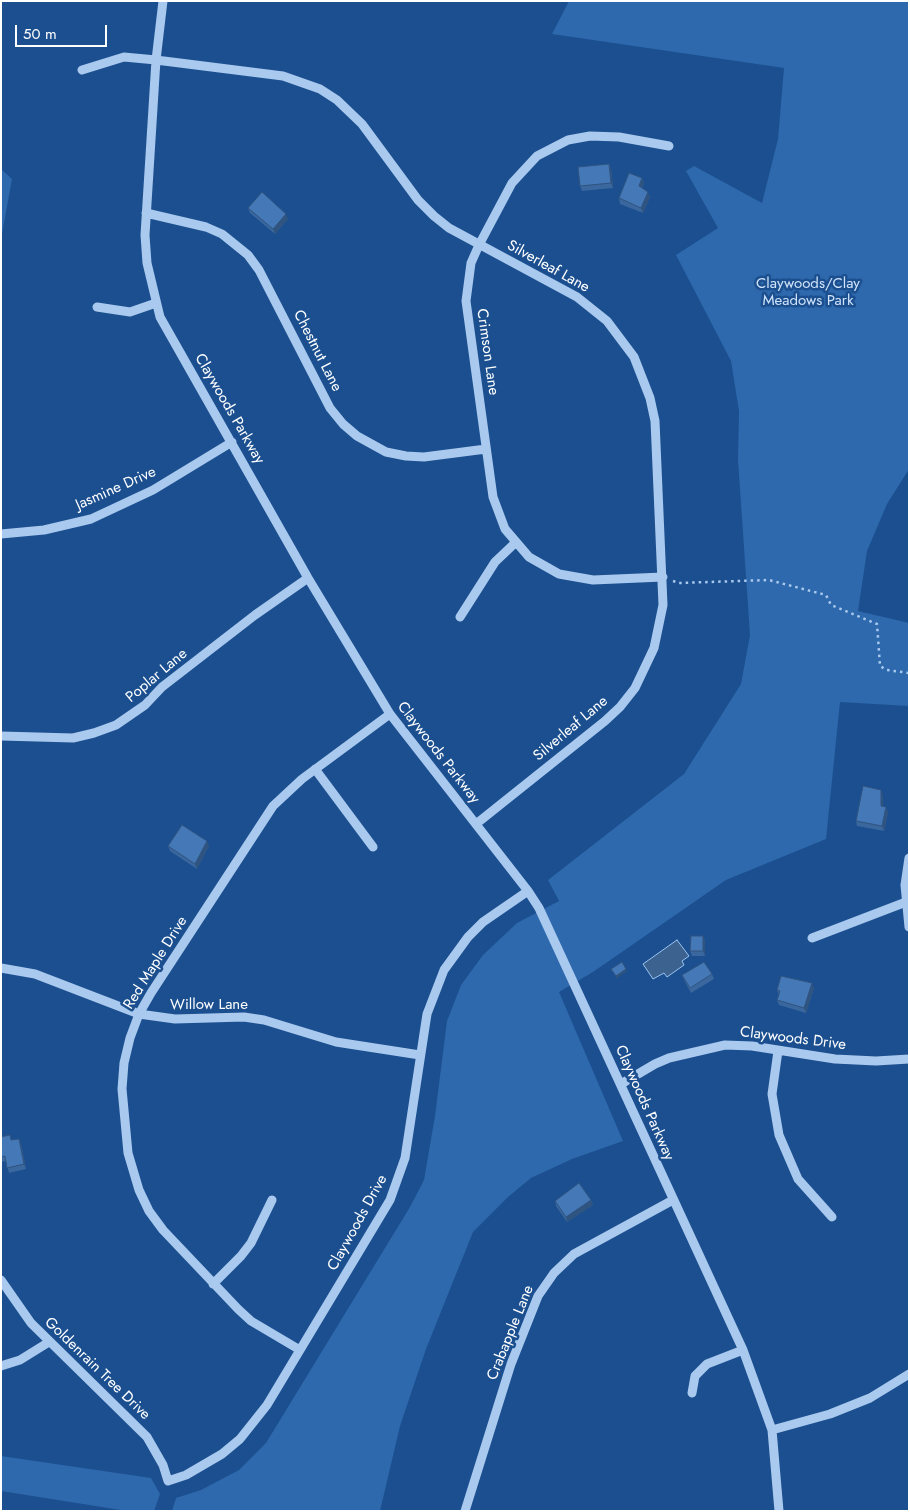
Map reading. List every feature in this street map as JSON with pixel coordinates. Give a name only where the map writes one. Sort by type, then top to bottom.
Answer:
[{"type":"street","name":"Claywoods Parkway","points":[[163,1],[156,60],[146,214],[147,263],[160,316],[308,578],[390,714],[528,891],[539,908],[622,1084],[672,1200],[743,1350],[772,1430],[778,1511]]},
{"type":"street","name":"Silverleaf Lane","points":[[82,70],[124,58],[156,60],[283,76],[320,89],[337,100],[362,124],[418,200],[434,216],[449,228],[591,307],[620,337],[634,357],[650,398],[655,421],[663,577],[660,625],[652,654],[635,688],[605,721],[476,824]]},
{"type":"street","name":"Crimson Lane","points":[[663,577],[593,580],[575,578],[544,567],[515,543],[497,513],[492,497],[466,301],[471,263],[479,245],[512,183],[531,162],[551,148],[568,140],[590,136],[619,137],[670,146]]},
{"type":"street","name":"Chestnut Lane","points":[[146,214],[206,227],[222,234],[248,255],[259,270],[330,408],[356,436],[386,452],[406,456],[424,457],[486,449]]},
{"type":"street","points":[[97,308],[130,312],[156,303]]},
{"type":"street","name":"Jasmine Drive","points":[[1,534],[44,530],[91,519],[153,490],[232,442]]},
{"type":"street","points":[[460,617],[496,562],[515,543]]},
{"type":"street","name":"Poplar Lane","points":[[1,736],[73,738],[116,725],[145,705],[162,687],[255,615],[308,578]]},
{"type":"street","name":"Red Maple Drive","points":[[300,1350],[252,1321],[213,1284],[158,1224],[139,1190],[128,1153],[122,1089],[124,1064],[130,1038],[139,1014],[151,993],[274,806],[289,790],[315,769],[390,714]]},
{"type":"street","points":[[315,769],[373,847]]},
{"type":"street","points":[[909,858],[905,885],[909,927]]},
{"type":"street","name":"Claywoods Drive","points":[[168,1481],[205,1466],[240,1439],[267,1405],[390,1200],[399,1178],[408,1144],[427,1014],[434,992],[455,953],[483,922],[528,891]]},
{"type":"street","points":[[812,938],[906,902]]},
{"type":"street","name":"Willow Lane","points":[[1,968],[35,974],[139,1014],[175,1019],[244,1017],[264,1020],[336,1042],[420,1055]]},
{"type":"street","name":"Claywoods Drive","points":[[622,1084],[654,1064],[683,1053],[724,1045],[752,1046],[843,1059],[876,1061],[909,1059]]},
{"type":"street","points":[[778,1051],[772,1094],[779,1135],[798,1179],[832,1217]]},
{"type":"street","points":[[213,1284],[241,1256],[251,1243],[272,1200]]},
{"type":"street","name":"Crabapple Lane","points":[[465,1511],[511,1364],[538,1296],[554,1273],[574,1254],[672,1200]]},
{"type":"street","name":"Goldenrain Tree Drive","points":[[1,1280],[16,1304],[49,1342],[147,1437],[163,1465],[168,1481]]},
{"type":"street","points":[[1,1366],[20,1360],[49,1342]]},
{"type":"street","points":[[692,1393],[695,1376],[707,1364],[743,1350]]},
{"type":"street","points":[[772,1430],[830,1414],[862,1402],[909,1374]]},
{"type":"path","points":[[663,577],[680,583],[769,580],[826,595],[831,605],[877,624],[880,666],[886,670],[909,673]]},
{"type":"green space","name":"Claywoods/Clay Meadows Park","points":[[569,1],[909,1],[909,469],[887,504],[867,551],[858,611],[909,623],[909,706],[840,702],[826,839],[726,880],[593,972],[559,992],[623,1141],[572,1159],[531,1178],[508,1197],[473,1232],[426,1349],[400,1426],[380,1511],[172,1511],[176,1498],[201,1490],[239,1470],[266,1443],[410,1207],[424,1180],[435,1116],[447,1021],[461,985],[483,955],[517,923],[559,901],[548,880],[684,774],[741,684],[750,635],[738,460],[739,411],[731,361],[676,255],[718,228],[686,171],[694,166],[762,203],[778,139],[784,68],[552,34]]},
{"type":"green space","points":[[1,169],[12,179],[1,239]]},
{"type":"green space","points":[[1,1456],[151,1478],[160,1494],[154,1511],[127,1511],[1,1491]]},
{"type":"shaded area","points":[[677,940],[689,956],[682,961],[684,965],[667,977],[664,973],[653,979],[643,964]]},
{"type":"building","points":[[609,164],[611,183],[580,186],[578,167]]},
{"type":"building","points":[[629,173],[642,178],[639,186],[648,192],[641,208],[619,198]]},
{"type":"building","points":[[262,192],[286,214],[273,229],[248,208]]},
{"type":"building","points":[[863,786],[881,790],[881,806],[886,807],[882,826],[856,821]]},
{"type":"building","points":[[182,825],[207,841],[195,864],[168,846]]},
{"type":"building","points":[[691,936],[703,936],[703,951],[690,951]]},
{"type":"building","points":[[622,962],[626,969],[616,976],[611,969]]},
{"type":"building","points":[[704,962],[712,974],[690,988],[682,975]]},
{"type":"building","points":[[781,976],[812,983],[804,1008],[777,1000],[780,991],[777,990]]},
{"type":"building","points":[[10,1135],[11,1140],[19,1139],[24,1164],[7,1168],[5,1156],[1,1157],[1,1137]]},
{"type":"building","points":[[579,1183],[591,1200],[566,1217],[555,1201]]}]
